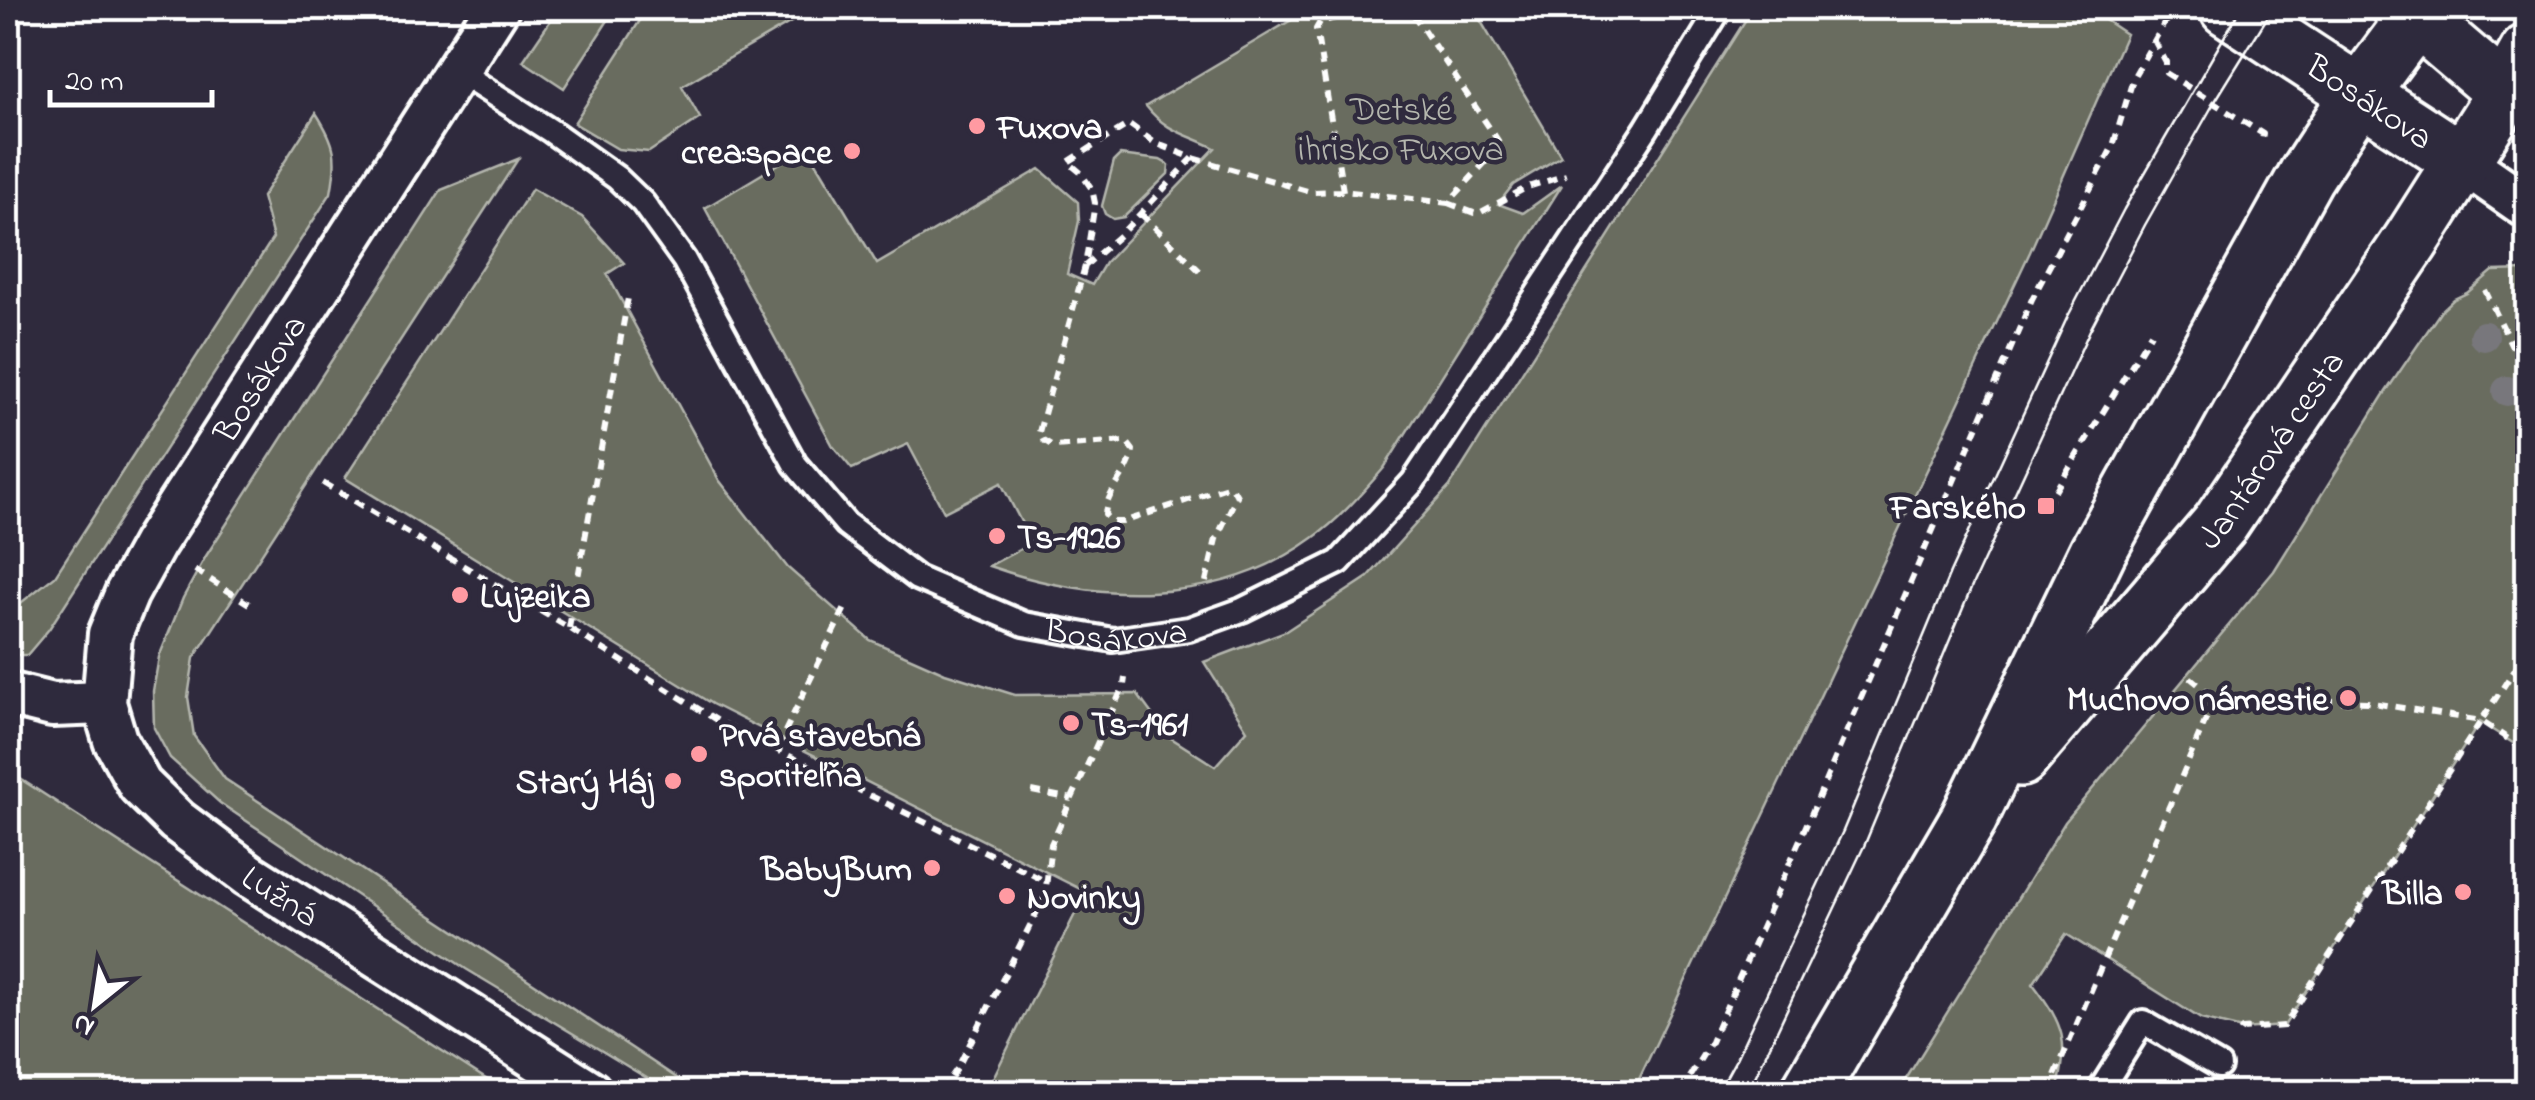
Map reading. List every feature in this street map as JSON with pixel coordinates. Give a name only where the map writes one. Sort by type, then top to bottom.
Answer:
[{"type":"street","name":"Bosákova","points":[[104,703],[110,634],[154,544],[496,8]]},
{"type":"street","name":"Bosákova","points":[[2228,8],[2462,161]]},
{"type":"street","name":"Jantárová cesta","points":[[1809,1092],[1970,818],[2098,551],[2306,176],[2413,11]]},
{"type":"street","points":[[2413,11],[2520,85]]},
{"type":"street","name":"Jantárová cesta","points":[[1970,818],[2220,524],[2462,161],[2520,85]]},
{"type":"street","points":[[2462,161],[2528,207]]},
{"type":"street","points":[[8,694],[52,705],[104,703]]},
{"type":"street","name":"Lužná","points":[[104,703],[116,740],[140,785],[177,820],[249,875],[590,1092]]},
{"type":"lane","name":"Bosákova","points":[[456,70],[551,131],[617,178],[643,203],[684,260],[795,464],[846,524],[916,578],[1024,624],[1113,640],[1189,629],[1242,610],[1339,562],[1413,482],[1636,145],[1720,8]]},
{"type":"lane","points":[[2098,1092],[2143,1022],[2220,1066]]},
{"type":"path","points":[[1343,191],[1316,30],[1320,22],[1372,8]]},
{"type":"path","points":[[1409,8],[1500,145],[1448,202]]},
{"type":"path","points":[[1680,1092],[1711,1042],[2032,299],[2113,146],[2134,76],[2173,8]]},
{"type":"path","points":[[2154,38],[2166,62],[2166,73],[2263,134],[2259,152]]},
{"type":"path","points":[[1206,587],[1216,539],[1237,496],[1233,489],[1112,522],[1105,514],[1105,504],[1132,461],[1133,450],[1126,441],[1053,446],[1039,432],[1085,266],[1096,203],[1092,189],[1068,162],[1129,124],[1155,142],[1193,158],[1311,192],[1343,191],[1448,202],[1474,214],[1528,187],[1569,174]]},
{"type":"path","points":[[1085,266],[1193,158]]},
{"type":"path","points":[[1141,214],[1205,276]]},
{"type":"path","points":[[2485,290],[2528,379]]},
{"type":"path","points":[[569,628],[629,292]]},
{"type":"path","points":[[323,483],[718,721],[1047,882]]},
{"type":"path","points":[[154,544],[249,604]]},
{"type":"path","points":[[777,748],[845,608]]},
{"type":"path","points":[[2220,1066],[2242,1028],[2284,1026],[2528,649]]},
{"type":"path","points":[[2188,675],[2215,698],[2367,702],[2481,722],[2528,752]]},
{"type":"path","points":[[941,1092],[957,1069],[1046,896],[1051,844],[1124,685]]},
{"type":"path","points":[[2048,1092],[2215,698]]},
{"type":"path","points":[[1032,791],[1072,799]]},
{"type":"green space","points":[[559,8],[616,8],[564,88],[523,61]]},
{"type":"green space","points":[[648,8],[815,8],[682,86],[700,118],[649,152],[618,149],[574,123]]},
{"type":"green space","name":"Detské ihrisko Fuxova","points":[[1293,8],[1473,8],[1561,156],[1513,185],[1498,204],[1523,213],[1562,185],[1384,468],[1350,505],[1313,538],[1276,561],[1237,577],[1197,587],[1113,592],[1071,587],[989,566],[1032,543],[1001,483],[944,512],[908,444],[852,469],[833,446],[705,208],[807,147],[877,264],[1040,169],[1078,202],[1079,221],[1067,274],[1092,285],[1105,263],[1215,148],[1169,127],[1146,106],[1298,16]]},
{"type":"green space","points":[[1753,8],[2087,8],[2126,34],[2030,252],[1633,1092],[986,1092],[1086,892],[712,704],[345,478],[532,189],[582,217],[624,263],[607,274],[719,480],[788,568],[870,640],[945,673],[1015,695],[1137,694],[1168,736],[1215,766],[1247,730],[1204,662],[1286,631],[1368,577],[1450,486]]},
{"type":"green space","points":[[316,113],[334,151],[331,193],[49,629],[27,655],[8,655],[8,613],[55,576],[273,238],[262,197]]},
{"type":"green space","points":[[1120,155],[1160,160],[1169,165],[1168,174],[1124,217],[1113,219],[1102,206],[1114,161]]},
{"type":"green space","points":[[518,159],[194,658],[188,697],[194,736],[225,779],[698,1092],[670,1092],[466,969],[220,803],[170,758],[154,728],[153,691],[159,657],[183,598],[206,556],[441,190]]},
{"type":"green space","name":"Muchovo námestie","points":[[2527,270],[2527,752],[2480,722],[2284,1026],[2242,1029],[2201,1019],[2066,934],[2033,984],[2062,1035],[2063,1060],[2057,1092],[1898,1092],[2065,822],[2274,571],[2441,311],[2493,271]]},
{"type":"green space","points":[[8,771],[506,1092],[8,1092]]},
{"type":"tram line","points":[[1718,1092],[1843,831],[1950,573],[2067,318],[2124,209],[2241,8]]},
{"type":"tram line","points":[[1748,1092],[1865,844],[1973,584],[2090,330],[2214,103],[2273,8]]},
{"type":"place","name":"Fuxova","points":[[977,126]]},
{"type":"place","name":"crea:space","points":[[852,151]]},
{"type":"place","name":"Farského","points":[[2046,506]]},
{"type":"place","name":"Ts-1926","points":[[997,536]]},
{"type":"place","name":"Lujzeika","points":[[460,595]]},
{"type":"place","name":"Muchovo námestie","points":[[2348,698]]},
{"type":"place","name":"Ts-1961","points":[[1071,723]]},
{"type":"place","name":"Prvá stavebná sporiteľňa","points":[[699,754]]},
{"type":"place","name":"Starý Háj","points":[[673,781]]},
{"type":"place","name":"BabyBum","points":[[932,868]]},
{"type":"place","name":"Billa","points":[[2463,892]]},
{"type":"place","name":"Novinky","points":[[1007,896]]}]
